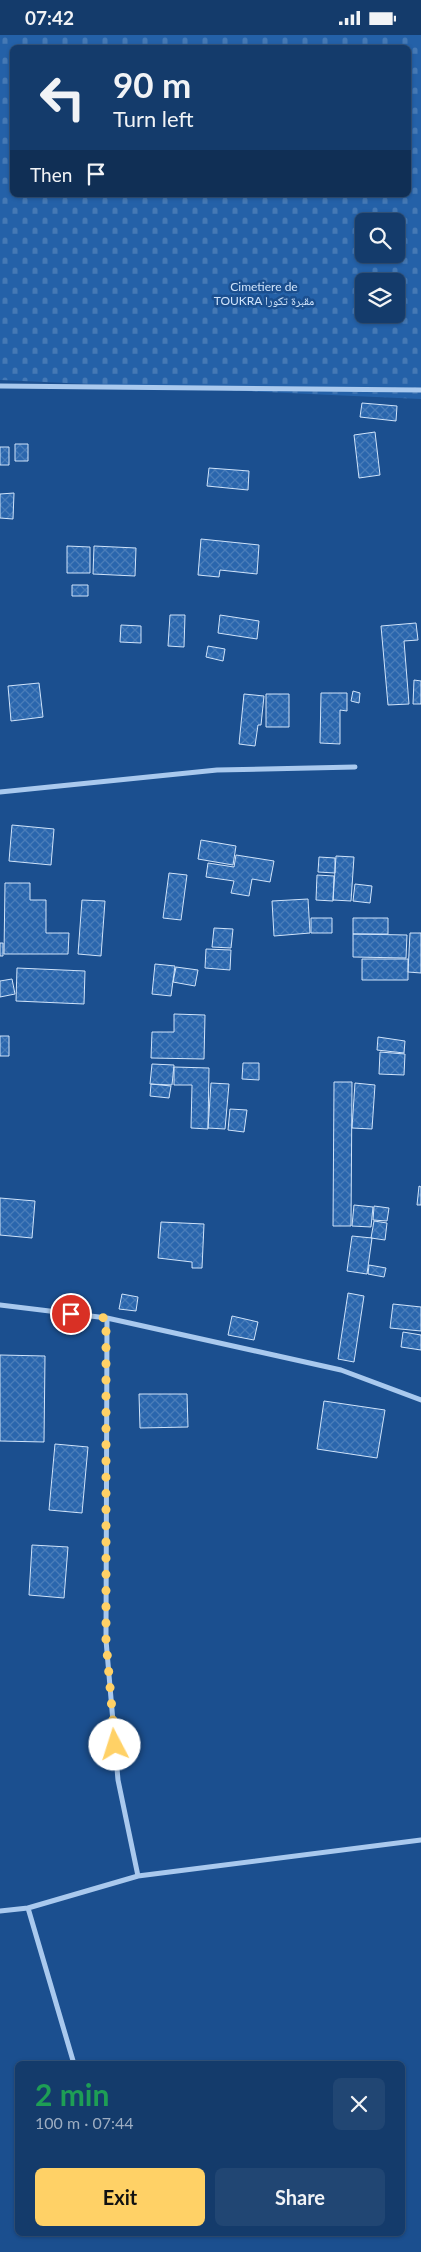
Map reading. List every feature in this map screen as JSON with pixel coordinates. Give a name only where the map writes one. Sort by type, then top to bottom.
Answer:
[{"type":"street","points":[[0,386],[421,390]]},
{"type":"street","points":[[0,792],[217,770],[355,767]]},
{"type":"street","points":[[0,1305],[106,1318],[341,1370],[421,1400]]},
{"type":"street","points":[[106,1318],[106,1640],[118,1780],[138,1876]]},
{"type":"street","points":[[0,1911],[28,1908],[138,1876],[421,1840]]},
{"type":"street","points":[[28,1908],[73,2061]]},
{"type":"green space","name":"Cimetiere de TOUKRA مقبرة تكورا","points":[[0,35],[421,35],[421,399],[0,380]]},
{"type":"building","points":[[362,403],[397,406],[396,421],[360,417]]},
{"type":"building","points":[[375,432],[380,475],[359,478],[354,435]]},
{"type":"building","points":[[15,444],[28,444],[28,461],[15,461]]},
{"type":"building","points":[[0,447],[9,447],[9,465],[0,465]]},
{"type":"building","points":[[209,468],[249,471],[248,490],[207,486]]},
{"type":"building","points":[[14,493],[13,519],[0,518],[0,494]]},
{"type":"building","points":[[201,539],[259,545],[257,574],[220,570],[219,577],[198,575]]},
{"type":"building","points":[[67,546],[90,547],[90,573],[67,573]]},
{"type":"building","points":[[94,546],[136,548],[135,576],[93,574]]},
{"type":"building","points":[[72,585],[88,585],[88,596],[72,596]]},
{"type":"building","points":[[170,615],[185,615],[184,647],[168,646]]},
{"type":"building","points":[[220,615],[259,621],[257,639],[218,633]]},
{"type":"building","points":[[416,623],[418,640],[404,641],[409,704],[388,705],[381,626]]},
{"type":"building","points":[[121,625],[141,626],[141,643],[120,642]]},
{"type":"building","points":[[208,646],[225,649],[223,661],[206,657]]},
{"type":"building","points":[[414,680],[421,681],[421,704],[413,704]]},
{"type":"building","points":[[39,683],[43,717],[11,721],[8,686]]},
{"type":"building","points":[[353,691],[360,693],[359,703],[351,701]]},
{"type":"building","points":[[321,693],[347,693],[347,711],[340,710],[340,744],[320,743]]},
{"type":"building","points":[[244,694],[264,696],[261,725],[258,725],[255,746],[239,744]]},
{"type":"building","points":[[266,694],[289,694],[289,727],[266,727]]},
{"type":"building","points":[[12,825],[54,829],[51,865],[9,861]]},
{"type":"building","points":[[201,840],[236,846],[233,865],[198,859]]},
{"type":"building","points":[[236,855],[274,861],[270,882],[252,879],[249,896],[231,893],[234,881],[206,877],[208,863],[234,867]]},
{"type":"building","points":[[336,856],[354,857],[351,901],[333,900]]},
{"type":"building","points":[[319,857],[335,858],[335,873],[318,872]]},
{"type":"building","points":[[169,873],[187,875],[181,920],[163,918]]},
{"type":"building","points":[[317,875],[334,876],[333,901],[316,900]]},
{"type":"building","points":[[5,883],[30,883],[30,900],[46,900],[46,933],[69,933],[68,954],[4,954]]},
{"type":"building","points":[[355,884],[372,886],[370,903],[353,901]]},
{"type":"building","points":[[308,899],[310,933],[274,936],[272,901]]},
{"type":"building","points":[[82,900],[105,901],[101,956],[78,954]]},
{"type":"building","points":[[311,918],[332,918],[332,933],[311,933]]},
{"type":"building","points":[[353,918],[388,918],[388,934],[353,934]]},
{"type":"building","points":[[214,928],[233,929],[231,948],[212,947]]},
{"type":"building","points":[[410,933],[421,933],[421,973],[408,972]]},
{"type":"building","points":[[353,934],[407,935],[406,958],[353,957]]},
{"type":"building","points":[[0,943],[3,943],[3,956],[0,956]]},
{"type":"building","points":[[206,949],[231,950],[230,970],[205,968]]},
{"type":"building","points":[[362,959],[408,959],[408,980],[362,980]]},
{"type":"building","points":[[155,964],[175,966],[171,996],[152,994]]},
{"type":"building","points":[[176,967],[198,970],[195,986],[173,982]]},
{"type":"building","points":[[17,968],[85,971],[84,1004],[16,1001]]},
{"type":"building","points":[[12,979],[15,994],[0,997],[0,981]]},
{"type":"building","points":[[174,1014],[205,1015],[204,1059],[151,1058],[152,1032],[174,1032]]},
{"type":"building","points":[[0,1036],[9,1036],[9,1056],[0,1056]]},
{"type":"building","points":[[378,1037],[405,1041],[404,1053],[377,1050]]},
{"type":"building","points":[[380,1052],[405,1054],[404,1075],[379,1074]]},
{"type":"building","points":[[243,1063],[259,1063],[259,1080],[242,1079]]},
{"type":"building","points":[[152,1064],[174,1065],[172,1085],[150,1084]]},
{"type":"building","points":[[174,1067],[209,1068],[208,1129],[191,1128],[192,1085],[174,1085]]},
{"type":"building","points":[[334,1082],[352,1082],[351,1226],[333,1226]]},
{"type":"building","points":[[211,1083],[229,1084],[225,1129],[208,1128]]},
{"type":"building","points":[[355,1083],[375,1085],[372,1129],[352,1128]]},
{"type":"building","points":[[151,1084],[171,1086],[169,1098],[150,1096]]},
{"type":"building","points":[[230,1109],[247,1110],[244,1132],[228,1130]]},
{"type":"building","points":[[419,1186],[421,1187],[421,1205],[417,1205]]},
{"type":"building","points":[[0,1198],[35,1201],[32,1238],[0,1235]]},
{"type":"building","points":[[354,1205],[373,1207],[371,1227],[352,1226]]},
{"type":"building","points":[[374,1206],[389,1208],[387,1221],[373,1220]]},
{"type":"building","points":[[374,1221],[387,1223],[385,1240],[371,1238]]},
{"type":"building","points":[[161,1222],[204,1224],[202,1268],[192,1268],[192,1262],[158,1258]]},
{"type":"building","points":[[352,1236],[372,1238],[367,1274],[347,1271]]},
{"type":"building","points":[[369,1265],[386,1268],[384,1277],[368,1274]]},
{"type":"building","points":[[348,1293],[364,1296],[354,1362],[338,1359]]},
{"type":"building","points":[[122,1294],[138,1297],[136,1311],[119,1309]]},
{"type":"building","points":[[393,1304],[421,1307],[421,1331],[390,1328]]},
{"type":"building","points":[[232,1316],[258,1322],[254,1340],[228,1335]]},
{"type":"building","points":[[403,1332],[421,1335],[421,1350],[401,1347]]},
{"type":"building","points":[[0,1355],[45,1356],[44,1442],[0,1441]]},
{"type":"building","points":[[139,1394],[187,1394],[188,1427],[140,1428]]},
{"type":"building","points":[[324,1401],[385,1410],[377,1458],[317,1449]]},
{"type":"building","points":[[55,1444],[88,1447],[82,1513],[49,1510]]},
{"type":"building","points":[[32,1545],[68,1547],[64,1598],[29,1595]]},
{"type":"route","points":[[71,1314],[106,1318],[106,1640],[115,1745]]}]
